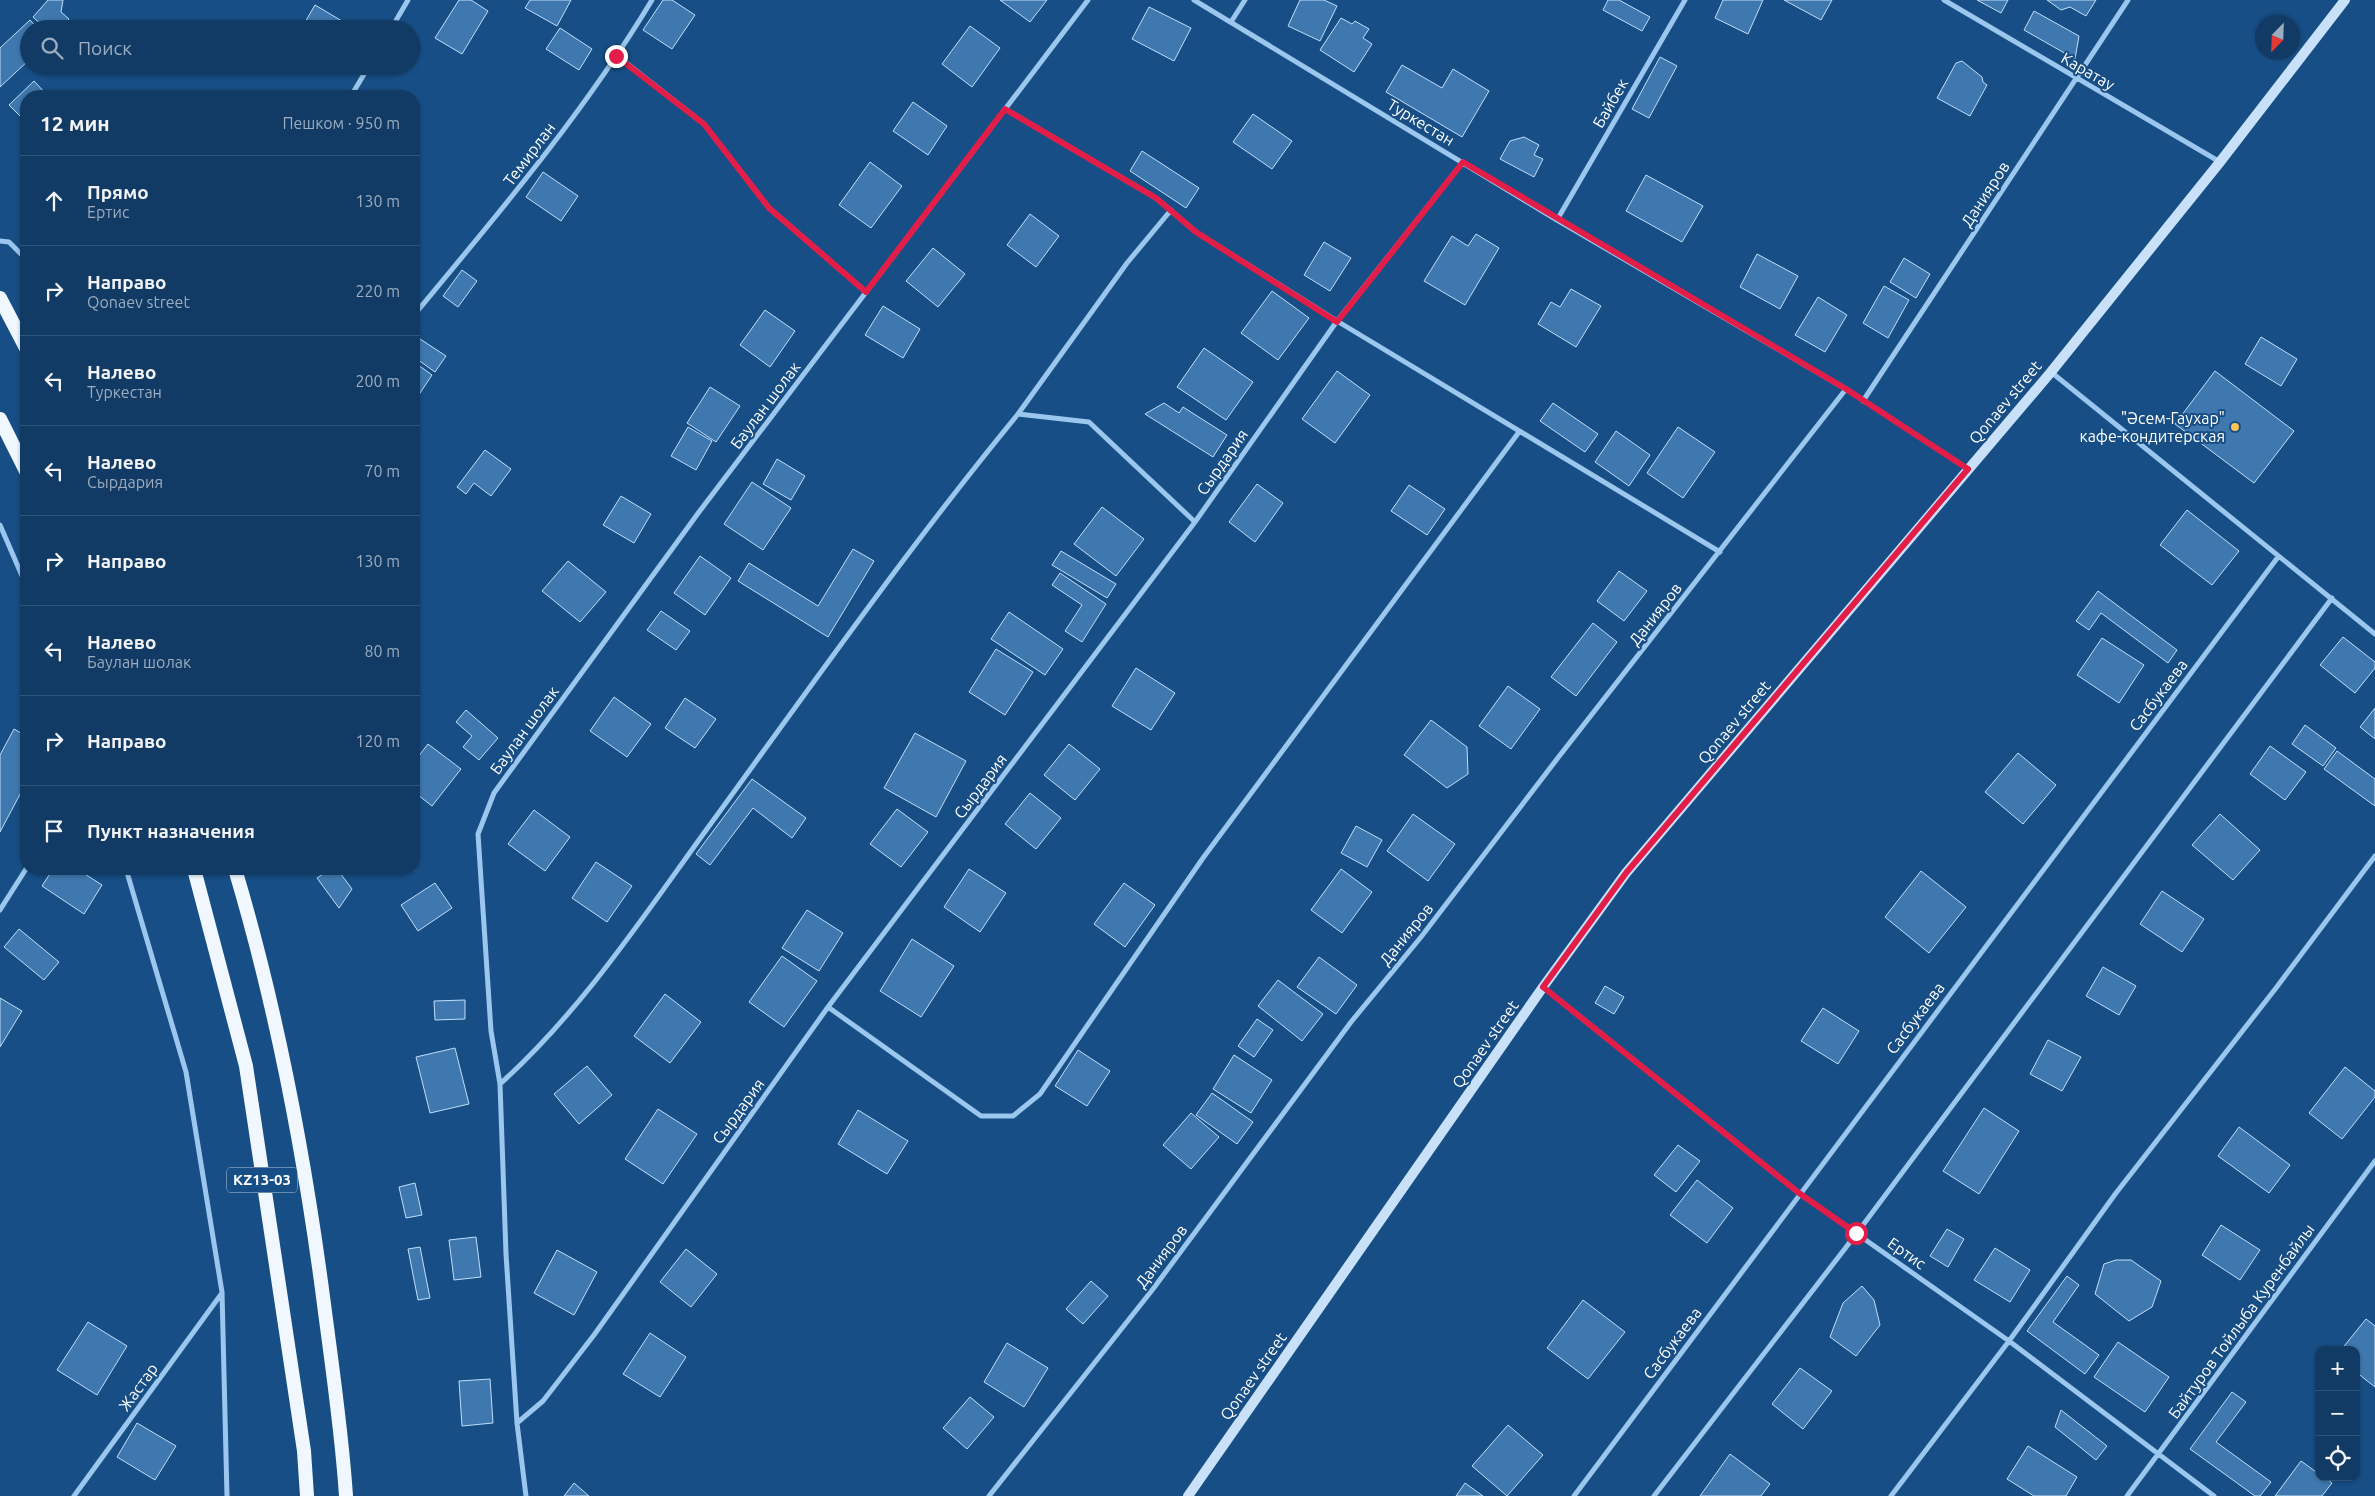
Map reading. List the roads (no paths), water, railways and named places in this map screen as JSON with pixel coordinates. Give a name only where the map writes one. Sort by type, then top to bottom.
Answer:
[{"type":"highway","points":[[0,298],[20,336]]},
{"type":"highway","points":[[0,419],[20,459]]},
{"type":"highway","name":"KZ13-03","points":[[196,875],[246,1066],[304,1451],[307,1496]]},
{"type":"highway","name":"KZ13-03","points":[[237,875],[284,1058],[316,1239],[343,1447],[346,1496]]},
{"type":"main road","name":"Qonaev street","points":[[1188,1496],[1543,987],[1626,873],[2051,372],[2220,162],[2345,0]]},
{"type":"street","points":[[396,20],[408,0]]},
{"type":"street","name":"Темирлан","points":[[420,308],[527,180],[616,56],[652,0]]},
{"type":"street","name":"Баулан шолак","points":[[500,1084],[492,1031],[478,834],[494,793],[700,512],[1088,0]]},
{"type":"street","name":"Туркестан","points":[[1194,0],[1556,220],[1846,389],[1968,469]]},
{"type":"street","points":[[1232,22],[1245,0]]},
{"type":"street","name":"Байбек","points":[[1556,220],[1685,0]]},
{"type":"street","name":"Каратау","points":[[1944,0],[2220,162]]},
{"type":"street","name":"Данияров","points":[[1863,401],[2128,0]]},
{"type":"street","points":[[616,56],[704,124],[769,208],[866,292]]},
{"type":"street","points":[[355,90],[364,75]]},
{"type":"street","points":[[1005,109],[1156,198],[1196,232],[1337,322],[1720,552]]},
{"type":"street","name":"Сырдария","points":[[517,1423],[543,1401],[594,1334],[828,1007],[1195,522],[1337,322],[1463,162]]},
{"type":"street","points":[[526,1496],[517,1423],[506,1254],[500,1084],[535,1052],[622,945],[973,468],[1018,414],[1127,263],[1171,210]]},
{"type":"street","points":[[0,242],[9,242],[20,253]]},
{"type":"street","points":[[2051,372],[2375,634]]},
{"type":"street","name":"Данияров","points":[[989,1496],[1153,1289],[1351,1022],[1421,937],[1557,759],[1846,389]]},
{"type":"street","points":[[1018,414],[1089,422],[1195,522]]},
{"type":"street","points":[[828,1007],[981,1116],[1013,1116],[1040,1094],[1203,858],[1519,432]]},
{"type":"street","points":[[0,525],[20,571]]},
{"type":"street","name":"Сасбукаева","points":[[1574,1496],[1799,1193],[2278,557]]},
{"type":"street","points":[[1654,1496],[1856,1233],[2332,598]]},
{"type":"street","points":[[1891,1496],[2009,1341],[2116,1193],[2375,856]]},
{"type":"street","points":[[0,910],[22,875]]},
{"type":"street","points":[[128,875],[186,1072],[222,1292],[227,1496]]},
{"type":"street","name":"Ертис","points":[[1543,987],[1799,1193],[2009,1341],[2214,1496]]},
{"type":"street","name":"Байтуров Тойлыба Куренбайлы","points":[[2127,1496],[2375,1161]]},
{"type":"street","name":"Жастар","points":[[74,1496],[222,1292]]},
{"type":"place","name":"\"Әсем-Гаухар\" кафе-кондитерская","points":[[2235,427]]}]
